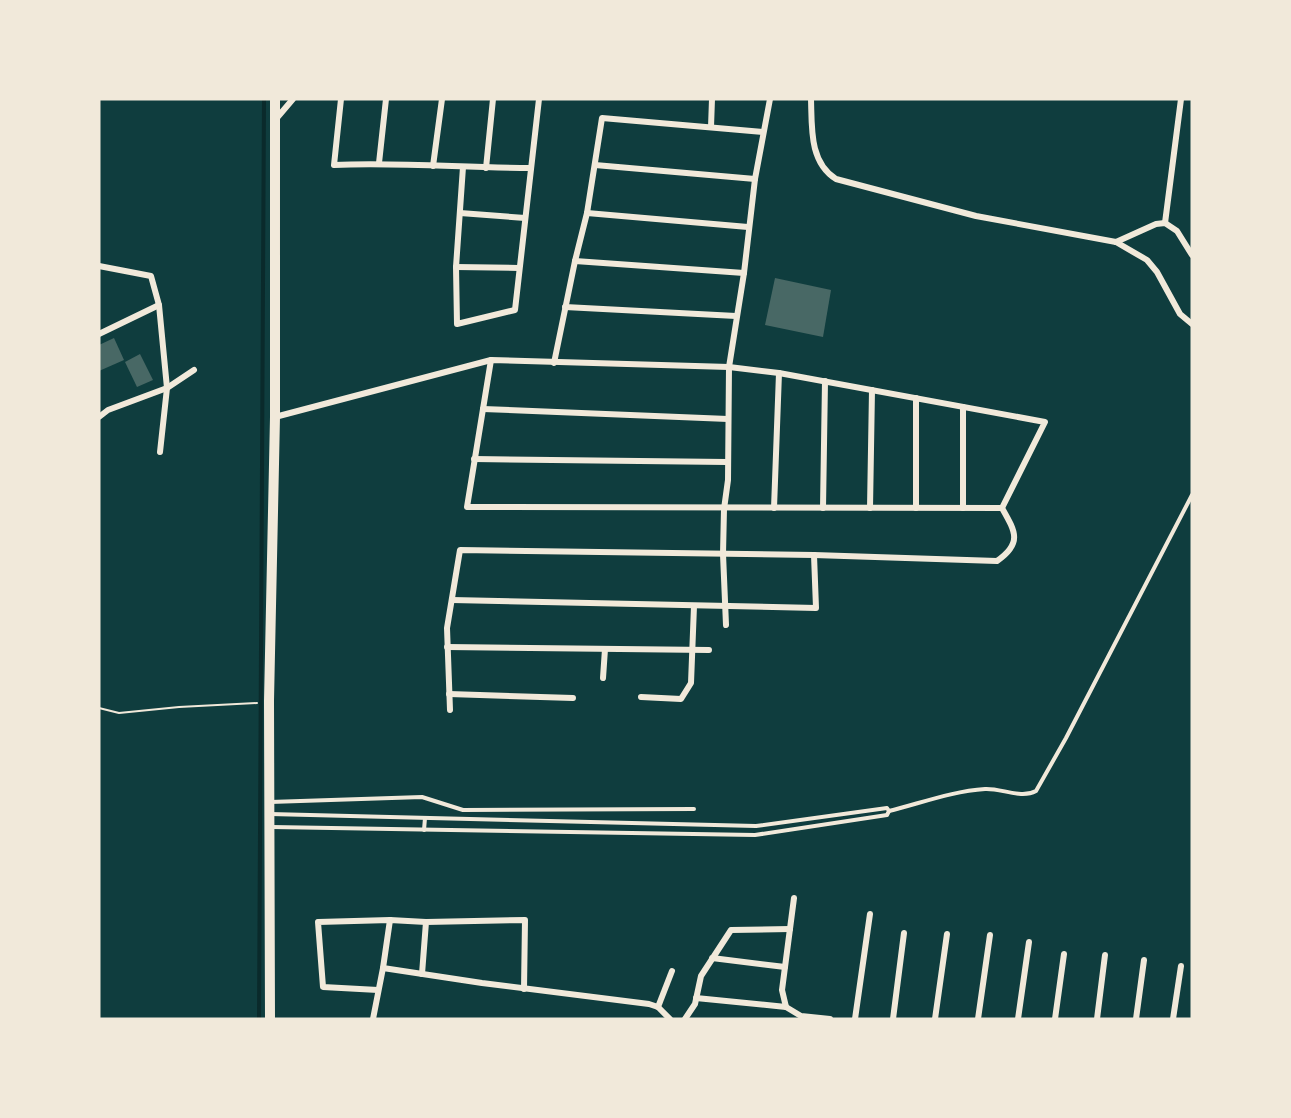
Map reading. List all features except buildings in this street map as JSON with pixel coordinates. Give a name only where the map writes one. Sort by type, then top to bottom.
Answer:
[{"type":"street","points":[[270,1019],[269,701],[275,417],[275,99]]},
{"type":"street","points":[[275,120],[293,99]]},
{"type":"street","points":[[341,99],[334,165],[379,163],[531,168]]},
{"type":"street","points":[[379,163],[386,99]]},
{"type":"street","points":[[433,166],[442,99]]},
{"type":"street","points":[[486,168],[493,99]]},
{"type":"street","points":[[463,167],[456,267],[457,324],[515,310],[539,99]]},
{"type":"street","points":[[711,127],[712,99]]},
{"type":"street","points":[[726,625],[723,554],[724,509],[728,480],[729,367],[744,273],[755,179],[770,99]]},
{"type":"street","points":[[811,99],[813,146],[823,166],[836,179],[976,216],[1116,242],[1147,260],[1157,272],[1180,314],[1192,324]]},
{"type":"street","points":[[1165,223],[1181,99]]},
{"type":"street","points":[[554,363],[587,213],[602,118],[763,132]]},
{"type":"street","points":[[595,165],[755,179]]},
{"type":"street","points":[[460,213],[525,218]]},
{"type":"street","points":[[587,213],[748,227]]},
{"type":"street","points":[[1116,242],[1156,224],[1165,223],[1177,231],[1192,255]]},
{"type":"street","points":[[575,261],[744,273]]},
{"type":"street","points":[[99,266],[151,276],[159,304],[167,388],[160,452]]},
{"type":"street","points":[[456,267],[519,268]]},
{"type":"street","points":[[99,334],[159,304]]},
{"type":"street","points":[[565,307],[736,316]]},
{"type":"street","points":[[275,417],[491,360],[729,367],[779,373],[1044,422],[1002,508]]},
{"type":"street","points":[[491,360],[466,507],[1002,508]]},
{"type":"street","points":[[99,417],[108,410],[167,388],[194,370]]},
{"type":"street","points":[[774,508],[779,373]]},
{"type":"street","points":[[823,508],[825,381]]},
{"type":"street","points":[[870,508],[872,390]]},
{"type":"street","points":[[916,398],[916,508]]},
{"type":"street","points":[[963,407],[963,508]]},
{"type":"street","points":[[483,409],[728,420]]},
{"type":"street","points":[[474,459],[727,462]]},
{"type":"street","points":[[450,710],[447,628],[460,550],[814,555],[997,561],[1007,555],[1015,539],[1014,529],[1002,508]]},
{"type":"street","points":[[452,600],[816,609],[814,555]]},
{"type":"street","points":[[641,697],[681,699],[691,683],[694,606]]},
{"type":"street","points":[[447,647],[709,650]]},
{"type":"street","points":[[603,678],[605,649]]},
{"type":"street","points":[[449,694],[573,698]]},
{"type":"street","points":[[786,1007],[782,990],[794,898]]},
{"type":"street","points":[[855,1019],[870,914]]},
{"type":"street","points":[[373,1019],[390,920]]},
{"type":"street","points":[[378,990],[323,987],[318,922],[525,920],[524,989]]},
{"type":"street","points":[[422,974],[426,922]]},
{"type":"street","points":[[685,1019],[695,1004],[701,976],[731,930],[790,929]]},
{"type":"street","points":[[893,1019],[904,933]]},
{"type":"street","points":[[935,1019],[947,934]]},
{"type":"street","points":[[978,1019],[990,935]]},
{"type":"street","points":[[1018,1019],[1029,942]]},
{"type":"street","points":[[1055,1019],[1064,954]]},
{"type":"street","points":[[1097,1019],[1104,955]]},
{"type":"street","points":[[712,958],[785,967]]},
{"type":"street","points":[[1136,1019],[1144,960]]},
{"type":"street","points":[[1173,1019],[1181,966]]},
{"type":"street","points":[[383,969],[658,1007],[670,1019]]},
{"type":"street","points":[[658,1007],[672,971]]},
{"type":"street","points":[[696,998],[786,1007],[801,1016],[830,1019]]},
{"type":"lane","points":[[269,827],[755,836],[887,815],[889,811],[955,793],[988,789],[1027,794],[1036,791],[1066,738],[1192,495]]},
{"type":"lane","points":[[269,802],[422,797],[464,810],[694,809]]},
{"type":"lane","points":[[269,814],[756,826],[887,808],[889,811]]},
{"type":"lane","points":[[424,818],[424,830]]},
{"type":"lane","points":[[600,822],[600,833]]},
{"type":"path","points":[[99,708],[119,713],[261,704]]},
{"type":"waterway","points":[[259,1019],[264,99]]}]
